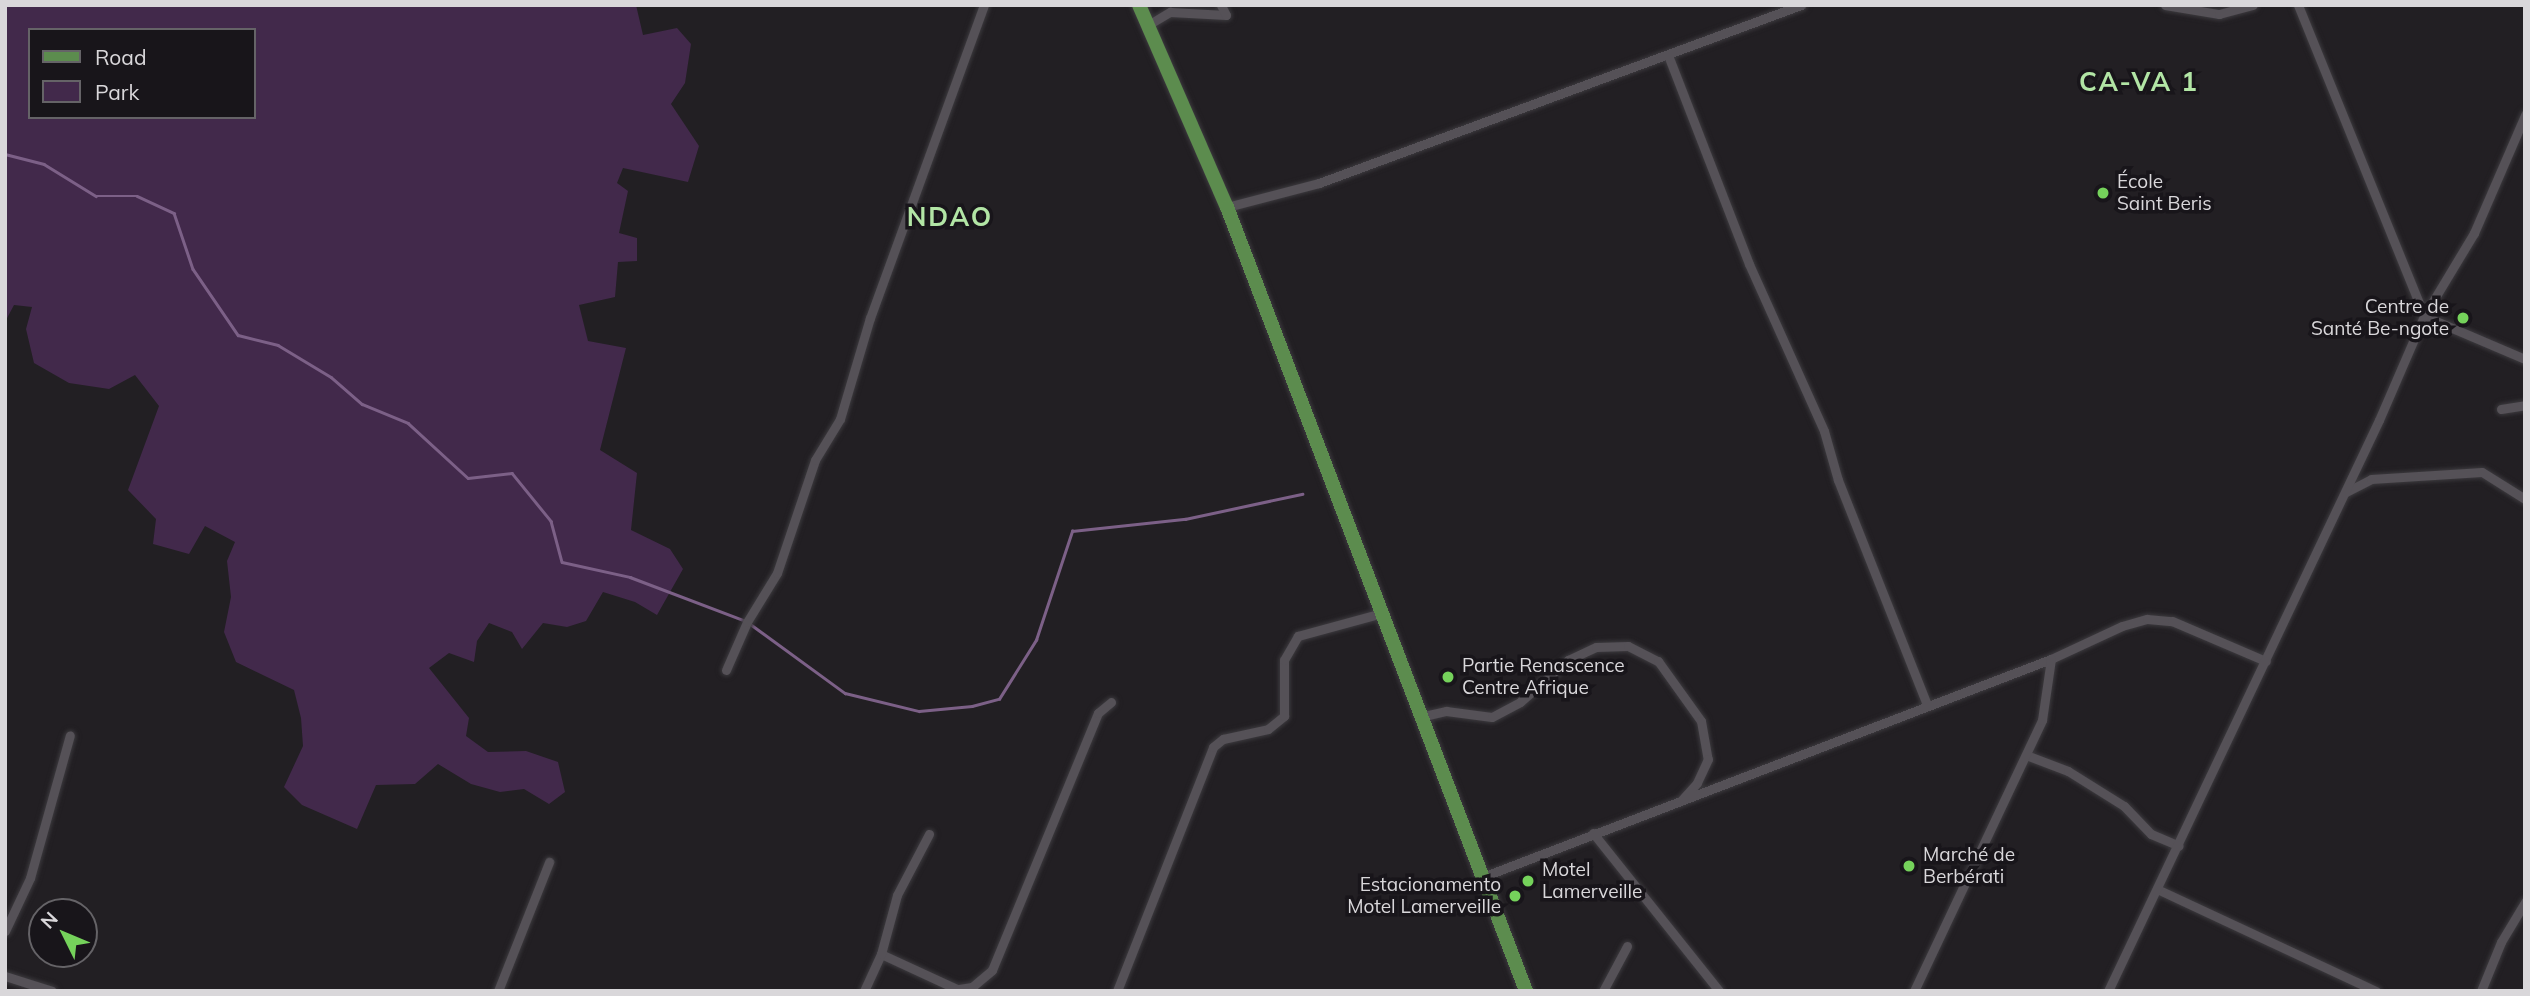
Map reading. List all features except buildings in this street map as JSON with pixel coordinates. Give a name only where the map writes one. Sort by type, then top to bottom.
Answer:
[{"type":"main road","points":[[1139,5],[1227,207],[1527,991]]},
{"type":"street","points":[[726,670],[747,622],[777,573],[815,460],[840,419],[870,318],[984,5]]},
{"type":"street","points":[[1148,25],[1170,12],[1226,15],[1221,5]]},
{"type":"street","points":[[1227,207],[1319,183],[1801,5]]},
{"type":"street","points":[[2165,5],[2219,14],[2253,5]]},
{"type":"street","points":[[2298,5],[2424,316],[2525,359]]},
{"type":"street","points":[[1668,55],[1749,264],[1824,431],[1838,480],[1927,705]]},
{"type":"street","points":[[2108,991],[2346,492],[2424,316],[2474,233],[2525,115]]},
{"type":"street","points":[[2501,409],[2525,405]]},
{"type":"street","points":[[2346,492],[2371,479],[2482,472],[2525,499]]},
{"type":"street","points":[[1117,991],[1213,747],[1223,739],[1268,729],[1284,716],[1284,660],[1298,636],[1382,612]]},
{"type":"street","points":[[1485,876],[2051,659],[2122,625],[2147,619],[2172,621],[2266,661]]},
{"type":"street","points":[[1424,716],[1446,711],[1492,717],[1520,702],[1569,660],[1596,647],[1629,646],[1644,651],[1658,661],[1694,705],[1707,741],[1708,759],[1697,783],[1680,802]]},
{"type":"street","points":[[1914,991],[2042,720],[2051,659]]},
{"type":"street","points":[[881,954],[960,990],[972,987],[992,970],[1098,713],[1111,702]]},
{"type":"street","points":[[5,931],[30,878],[70,735]]},
{"type":"street","points":[[2026,755],[2068,771],[2124,806],[2151,834],[2179,846]]},
{"type":"street","points":[[1593,833],[1719,991]]},
{"type":"street","points":[[864,991],[881,954],[897,895],[929,834]]},
{"type":"street","points":[[498,991],[549,862]]},
{"type":"street","points":[[2157,889],[2376,991]]},
{"type":"street","points":[[2481,991],[2501,942],[2525,902]]},
{"type":"street","points":[[1603,991],[1627,946]]},
{"type":"street","points":[[5,976],[52,991]]},
{"type":"green space","points":[[5,5],[636,5],[643,35],[677,28],[691,44],[685,83],[671,104],[699,146],[688,182],[623,168],[617,183],[628,191],[619,233],[637,238],[637,261],[618,262],[615,297],[579,305],[588,341],[626,348],[600,450],[637,473],[631,530],[670,549],[683,569],[657,615],[635,602],[603,592],[586,621],[567,627],[543,623],[522,649],[512,632],[489,623],[477,641],[474,662],[449,653],[429,668],[469,718],[466,736],[488,752],[526,751],[558,762],[565,792],[549,804],[524,789],[500,792],[471,784],[438,764],[415,784],[376,785],[357,829],[302,805],[284,787],[303,746],[301,718],[294,690],[236,662],[224,632],[231,597],[227,561],[235,542],[205,526],[189,554],[153,544],[156,519],[128,490],[159,406],[135,375],[109,389],[69,383],[34,363],[26,329],[32,307],[14,305],[5,322]]},
{"type":"waterway","points":[[5,154],[44,164],[96,196],[137,196],[174,213],[193,269],[238,335],[278,345],[331,377],[362,404],[408,423],[468,478],[512,473],[551,521],[562,562],[630,577],[743,620]]},
{"type":"waterway","points":[[749,623],[845,693],[919,711],[972,706],[999,699],[1036,640],[1072,531],[1185,519],[1302,494]]},
{"type":"place","name":"École Saint Beris","points":[[2103,193]]},
{"type":"place","name":"Centre de Santé Be-ngote","points":[[2463,318]]},
{"type":"place","name":"Partie Renascence Centre Afrique","points":[[1448,677]]},
{"type":"place","name":"Marché de Berbérati","points":[[1909,866]]},
{"type":"place","name":"Motel Lamerveille","points":[[1528,881]]},
{"type":"place","name":"Estacionamento Motel Lamerveille","points":[[1515,896]]},
{"type":"district","name":"CA-VA 1","points":[[2139,82]]},
{"type":"district","name":"NDAO","points":[[950,217]]}]
